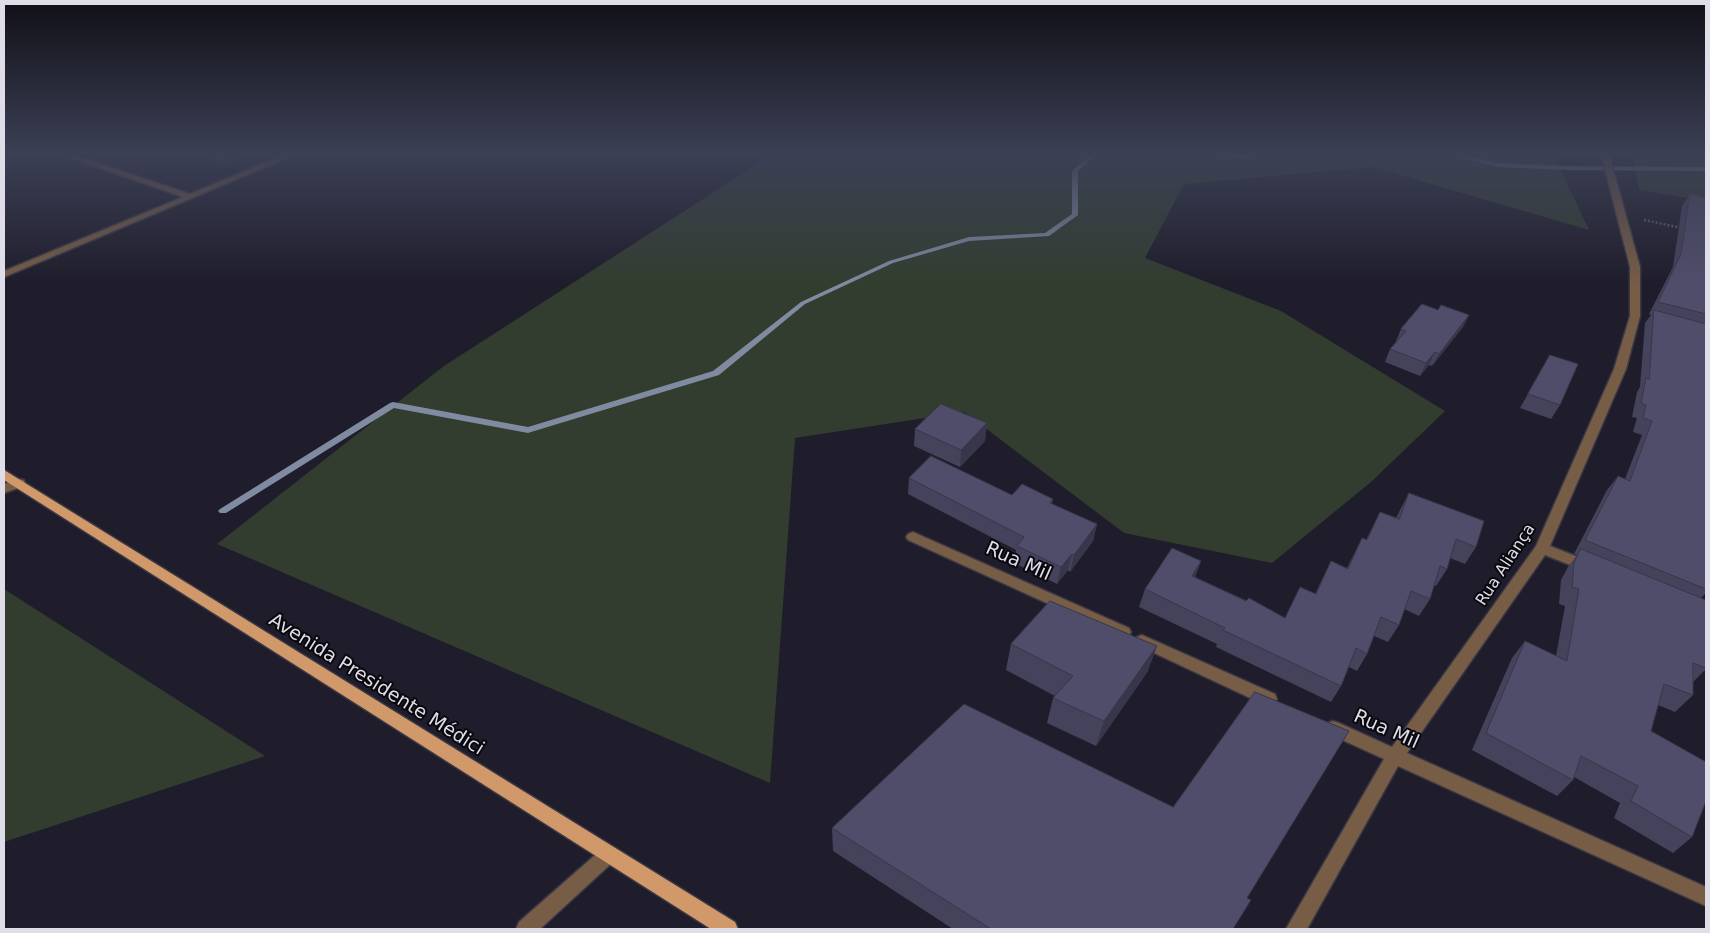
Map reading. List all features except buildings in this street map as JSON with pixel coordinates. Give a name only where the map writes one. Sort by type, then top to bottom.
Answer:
[{"type":"main road","name":"Avenida Presidente Médici","points":[[4,474],[11,486],[728,929]]},
{"type":"street","points":[[4,274],[185,198]]},
{"type":"street","name":"Rua Aliança","points":[[1296,929],[1396,756],[1542,548],[1620,369],[1640,318],[1636,267],[1616,198]]},
{"type":"street","name":"Rua Mil","points":[[913,537],[1286,706]]},
{"type":"street","points":[[1542,548],[1606,575]]},
{"type":"street","name":"Rua Mil","points":[[1323,723],[1706,897]]},
{"type":"street","points":[[526,929],[608,855]]},
{"type":"path","points":[[1621,215],[1687,230]]},
{"type":"green space","points":[[705,198],[1177,198],[1145,258],[1281,311],[1445,411],[1371,482],[1272,563],[1124,533],[964,412],[795,438],[770,783],[217,544],[444,366]]},
{"type":"green space","points":[[1478,198],[1574,198],[1589,230]]},
{"type":"green space","points":[[1685,198],[1706,198],[1706,201]]},
{"type":"green space","points":[[4,589],[265,756],[4,842]]},
{"type":"waterway","points":[[223,511],[393,405],[528,430],[716,373],[803,303],[891,262],[969,239],[1047,235],[1075,215],[1075,198]]}]
